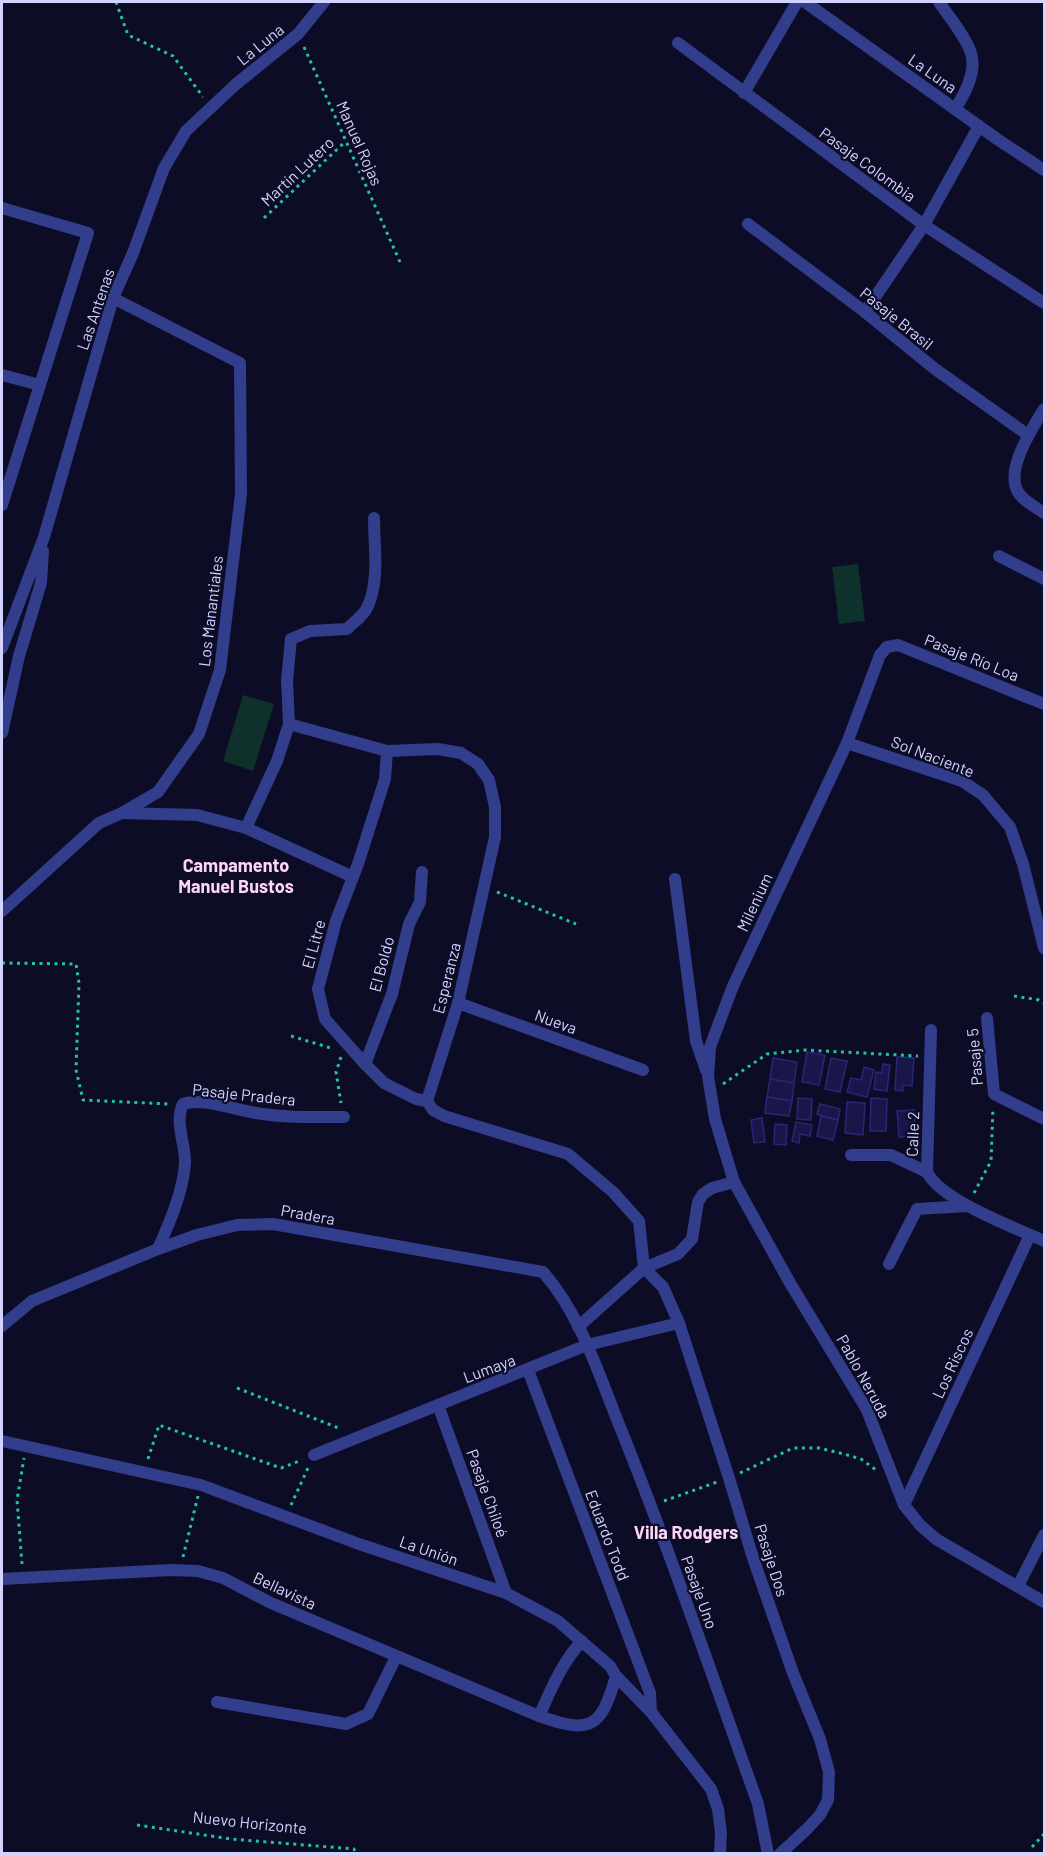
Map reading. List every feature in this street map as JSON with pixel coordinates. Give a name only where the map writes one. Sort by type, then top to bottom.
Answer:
[{"type":"street","name":"La Luna","points":[[211,107],[298,34],[324,2]]},
{"type":"street","points":[[744,93],[797,2]]},
{"type":"street","name":"La Luna","points":[[805,2],[1044,170]]},
{"type":"street","points":[[939,2],[971,52],[971,72],[965,94],[955,109]]},
{"type":"street","name":"Pasaje Colombia","points":[[678,43],[924,225],[1044,303]]},
{"type":"street","name":"Las Antenas","points":[[2,648],[44,537],[113,298],[133,253],[164,168],[186,131],[211,107]]},
{"type":"street","points":[[865,312],[924,225],[980,126]]},
{"type":"street","points":[[2,208],[88,233],[40,385],[7,467],[2,504]]},
{"type":"street","name":"Pasaje Brasil","points":[[748,224],[865,312],[935,369],[1028,435]]},
{"type":"street","name":"Los Manantiales","points":[[2,911],[99,823],[122,813],[158,792],[199,734],[220,670],[241,494],[240,363],[113,298]]},
{"type":"street","points":[[2,375],[40,385]]},
{"type":"street","points":[[1044,409],[1028,435],[1013,472],[1014,484],[1020,496],[1044,513]]},
{"type":"street","points":[[246,828],[277,761],[289,724],[287,681],[291,639],[310,630],[347,628],[366,610],[373,588],[374,518]]},
{"type":"street","name":"Las Antenas","points":[[2,733],[20,656],[41,583],[44,537]]},
{"type":"street","points":[[999,556],[1044,579]]},
{"type":"street","name":"Pasaje Río Loa","points":[[887,646],[898,645],[1044,704]]},
{"type":"street","name":"Milenium","points":[[734,1182],[715,1119],[710,1092],[708,1076],[710,1047],[733,986],[847,743],[880,655],[887,646]]},
{"type":"street","name":"Esperanza","points":[[289,724],[387,751],[438,749],[461,753],[478,764],[489,780],[495,807],[495,837],[458,1004],[427,1101]]},
{"type":"street","name":"Sol Naciente","points":[[847,743],[962,781],[983,795],[1010,827],[1023,864],[1044,948]]},
{"type":"street","name":"El Litre","points":[[387,751],[385,779],[336,921],[318,989],[325,1019],[365,1064],[384,1083],[416,1099],[427,1101]]},
{"type":"street","points":[[122,813],[196,814],[246,828],[353,877]]},
{"type":"street","name":"El Boldo","points":[[365,1064],[392,994],[409,924],[420,902],[422,872]]},
{"type":"street","points":[[675,879],[696,1041],[708,1076]]},
{"type":"street","name":"Nueva","points":[[458,1004],[643,1070]]},
{"type":"street","name":"Pasaje 5","points":[[987,1018],[993,1094]]},
{"type":"street","name":"Calle 2","points":[[931,1030],[927,1172],[936,1186],[968,1206],[1044,1241]]},
{"type":"street","points":[[993,1094],[1044,1119]]},
{"type":"street","points":[[427,1101],[433,1110],[444,1116],[568,1154],[613,1192],[639,1221],[644,1268]]},
{"type":"street","name":"Pasaje Pradera","points":[[158,1249],[181,1191],[185,1162],[180,1115],[183,1104],[192,1102],[295,1117],[344,1117]]},
{"type":"street","points":[[850,1155],[891,1155],[927,1172]]},
{"type":"street","points":[[578,1327],[644,1268],[678,1254],[692,1239],[698,1202],[703,1194],[712,1188],[734,1182]]},
{"type":"street","name":"Pablo Neruda","points":[[734,1182],[790,1283],[867,1410],[904,1505],[920,1525],[936,1539],[1044,1602]]},
{"type":"street","points":[[889,1264],[917,1209],[968,1206]]},
{"type":"street","name":"Pradera","points":[[2,1326],[33,1300],[158,1249],[197,1235],[237,1226],[273,1224],[543,1272],[553,1283],[587,1346]]},
{"type":"street","name":"Los Riscos","points":[[904,1505],[1030,1234]]},
{"type":"street","name":"Pasaje Dos","points":[[644,1268],[663,1287],[679,1323],[753,1558],[830,1772],[828,1800],[820,1815],[780,1854]]},
{"type":"street","name":"Lumaya","points":[[314,1455],[587,1346],[679,1323]]},
{"type":"street","name":"Pasaje Uno","points":[[587,1346],[651,1505],[758,1804],[768,1854]]},
{"type":"street","name":"Eduardo Todd","points":[[528,1370],[650,1692],[651,1712]]},
{"type":"street","name":"Pasaje Chiloé","points":[[438,1405],[506,1593]]},
{"type":"street","name":"La Unión","points":[[2,1441],[201,1485],[359,1544],[506,1593],[558,1621],[602,1657],[616,1676],[651,1712],[711,1790],[719,1817],[720,1854]]},
{"type":"street","points":[[1018,1586],[1044,1535]]},
{"type":"street","name":"Bellavista","points":[[2,1579],[198,1571],[223,1578],[271,1603],[539,1716],[575,1726],[588,1725],[598,1719],[609,1701],[616,1676]]},
{"type":"street","points":[[539,1716],[571,1652],[582,1641]]},
{"type":"street","points":[[217,1702],[346,1724],[368,1714],[396,1657]]},
{"type":"path","points":[[116,2],[128,35],[172,56],[211,107]]},
{"type":"path","name":"Manuel Rojas","points":[[298,34],[400,262]]},
{"type":"path","name":"Martín Lutero","points":[[264,218],[346,141]]},
{"type":"path","points":[[484,887],[576,924]]},
{"type":"path","points":[[2,963],[76,963],[79,983],[76,1070],[83,1100],[183,1104]]},
{"type":"path","points":[[1014,996],[1044,1003]]},
{"type":"path","points":[[291,1036],[342,1052],[336,1072],[344,1117]]},
{"type":"path","points":[[710,1092],[767,1054],[805,1050],[931,1057]]},
{"type":"path","points":[[968,1206],[991,1161],[993,1094]]},
{"type":"path","points":[[237,1388],[361,1436]]},
{"type":"path","points":[[143,1472],[159,1425],[281,1468],[314,1455]]},
{"type":"path","points":[[22,1578],[17,1500],[26,1447]]},
{"type":"path","points":[[651,1505],[729,1478],[793,1448],[819,1448],[844,1454],[861,1459],[879,1472]]},
{"type":"path","points":[[285,1516],[314,1455]]},
{"type":"path","points":[[180,1570],[201,1485]]},
{"type":"path","name":"Nuevo Horizonte","points":[[137,1825],[231,1839],[354,1849],[356,1854]]},
{"type":"path","points":[[1032,1847],[1044,1834]]},
{"type":"green space","points":[[858,564],[865,621],[839,624],[832,567]]},
{"type":"green space","points":[[243,695],[274,704],[253,771],[223,761]]},
{"type":"building","points":[[807,1052],[825,1055],[819,1085],[802,1082]]},
{"type":"building","points":[[897,1057],[914,1058],[912,1086],[903,1085],[903,1091],[895,1090]]},
{"type":"building","points":[[773,1058],[797,1062],[794,1083],[770,1079]]},
{"type":"building","points":[[831,1058],[847,1061],[840,1092],[825,1089]]},
{"type":"building","points":[[883,1064],[890,1065],[887,1091],[874,1089],[876,1072],[882,1073]]},
{"type":"building","points":[[864,1067],[874,1070],[867,1097],[847,1092],[851,1078],[861,1080]]},
{"type":"building","points":[[770,1079],[794,1083],[792,1101],[767,1097]]},
{"type":"building","points":[[767,1097],[792,1101],[789,1116],[765,1113]]},
{"type":"building","points":[[798,1098],[812,1099],[811,1120],[797,1119]]},
{"type":"building","points":[[871,1098],[887,1099],[886,1131],[870,1131]]},
{"type":"building","points":[[847,1102],[865,1103],[863,1135],[845,1133]]},
{"type":"building","points":[[820,1104],[840,1109],[838,1120],[817,1114]]},
{"type":"building","points":[[914,1110],[916,1136],[899,1137],[897,1111]]},
{"type":"building","points":[[821,1116],[838,1120],[833,1140],[817,1136]]},
{"type":"building","points":[[762,1118],[765,1142],[754,1143],[751,1120]]},
{"type":"building","points":[[796,1122],[812,1125],[810,1136],[800,1134],[799,1143],[792,1141]]},
{"type":"building","points":[[775,1124],[787,1125],[786,1145],[774,1144]]},
{"type":"district","name":"Campamento Manuel Bustos","points":[[236,875]]},
{"type":"district","name":"Villa Rodgers","points":[[686,1532]]}]
